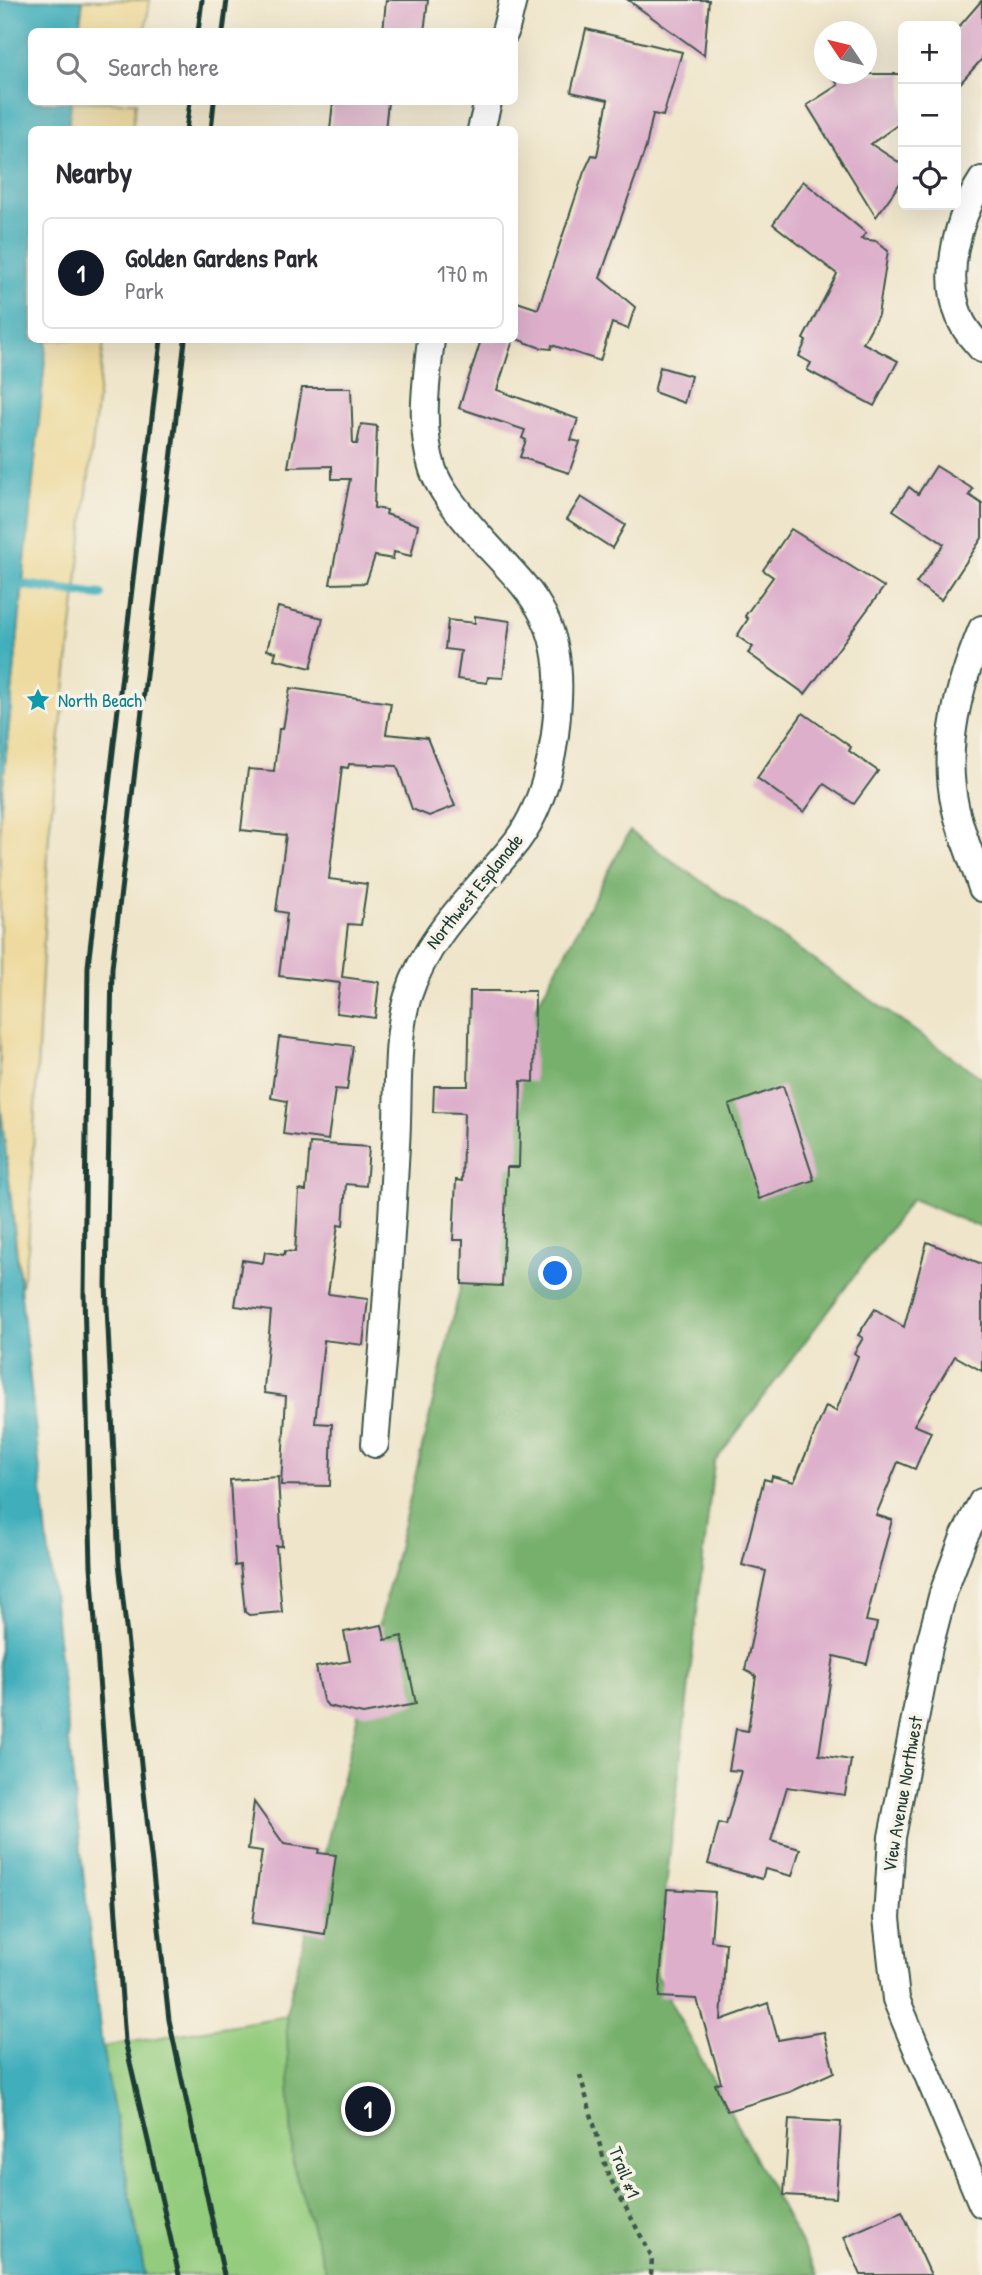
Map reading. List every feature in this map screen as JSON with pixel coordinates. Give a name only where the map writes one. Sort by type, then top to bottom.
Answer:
[{"type":"street","points":[[506,28],[513,0]]},
{"type":"street","points":[[482,126],[487,105]]},
{"type":"street","points":[[982,180],[963,220],[953,266],[960,318],[982,349]]},
{"type":"street","name":"Northwest Esplanade","points":[[375,1444],[388,1304],[406,1002],[426,949],[518,839],[531,817],[546,777],[555,739],[558,698],[556,651],[541,608],[524,582],[473,529],[446,495],[433,471],[425,422],[431,343]]},
{"type":"street","points":[[982,629],[965,669],[953,724],[951,780],[956,808],[982,888]]},
{"type":"street","name":"View Avenue Northwest","points":[[982,1502],[964,1536],[943,1593],[929,1647],[892,1837],[887,1918],[896,2000],[982,2204]]},
{"type":"path","name":"Trail #1","points":[[580,2075],[608,2174],[652,2257],[651,2275]]},
{"type":"green space","points":[[630,831],[982,1078],[982,1228],[912,1199],[714,1463],[656,1975],[818,2275],[327,2275],[293,2166],[286,2014],[521,1035]]},
{"type":"green space","points":[[287,2016],[691,2275],[145,2275],[102,2047]]},
{"type":"sand","points":[[83,0],[150,0],[145,28],[79,28]]},
{"type":"sand","points":[[71,105],[136,105],[132,126],[68,126]]},
{"type":"sand","name":"North Beach","points":[[47,343],[104,343],[49,834],[28,1249],[21,1287],[0,1100],[0,815]]},
{"type":"water","points":[[0,0],[83,0],[79,28],[28,28],[28,105],[71,105],[68,126],[28,126],[28,343],[47,343],[0,815]]},
{"type":"water","points":[[0,1100],[102,2047],[145,2275],[0,2275]]},
{"type":"building","points":[[386,0],[428,0],[424,28],[383,28]]},
{"type":"building","points":[[628,0],[709,0],[704,55]]},
{"type":"building","points":[[982,0],[982,59],[961,82],[961,24]]},
{"type":"building","points":[[586,29],[682,52],[663,116],[653,114],[646,147],[600,278],[635,307],[628,329],[612,323],[600,361],[552,345],[551,349],[541,348],[518,339],[518,302],[538,309],[584,172],[592,155],[597,156],[608,100],[571,92]]},
{"type":"building","points":[[877,74],[898,74],[898,125],[871,144],[898,162],[898,186],[876,217],[807,105],[838,85],[877,84]]},
{"type":"building","points":[[333,105],[388,105],[385,126],[330,126]]},
{"type":"building","points":[[803,181],[866,233],[861,239],[876,241],[888,251],[878,315],[863,343],[898,361],[874,406],[807,370],[811,363],[799,356],[806,341],[803,339],[837,274],[773,224]]},
{"type":"building","points":[[480,343],[512,343],[497,390],[578,419],[571,440],[580,442],[569,473],[520,457],[526,440],[522,438],[525,430],[459,408]]},
{"type":"building","points":[[660,367],[691,376],[684,403],[654,392]]},
{"type":"building","points":[[302,388],[351,388],[353,444],[357,444],[361,424],[377,426],[374,508],[387,510],[386,514],[418,525],[411,556],[394,552],[393,559],[375,556],[366,583],[330,584],[350,479],[332,479],[332,466],[288,467]]},
{"type":"building","points":[[936,466],[973,489],[969,495],[982,504],[982,538],[941,600],[916,583],[944,544],[893,510],[909,487],[918,494]]},
{"type":"building","points":[[581,497],[625,525],[612,548],[567,519]]},
{"type":"building","points":[[791,529],[884,587],[805,694],[748,653],[753,647],[737,636],[748,619],[745,616],[773,577],[763,570]]},
{"type":"building","points":[[278,607],[323,618],[311,668],[274,659],[276,652],[267,650]]},
{"type":"building","points":[[475,616],[510,621],[503,678],[488,677],[487,683],[457,679],[461,651],[445,649],[448,620],[475,623]]},
{"type":"building","points":[[290,688],[391,703],[386,734],[427,738],[455,806],[429,816],[412,809],[397,766],[349,764],[348,768],[342,767],[329,879],[367,884],[361,925],[348,924],[342,977],[379,982],[375,1018],[336,1013],[340,983],[279,976],[287,913],[276,911],[286,835],[241,830],[248,769],[274,771],[279,729],[283,729]]},
{"type":"building","points":[[803,713],[851,747],[849,751],[878,771],[854,804],[824,784],[804,812],[757,778]]},
{"type":"building","points":[[470,991],[535,991],[534,1082],[521,1081],[519,1167],[507,1167],[502,1286],[462,1284],[463,1240],[453,1240],[456,1180],[462,1181],[464,1113],[433,1112],[434,1086],[468,1086]]},
{"type":"building","points":[[279,1037],[353,1046],[347,1090],[335,1089],[328,1140],[283,1134],[287,1101],[271,1098]]},
{"type":"building","points":[[783,1086],[814,1180],[759,1199],[729,1105]]},
{"type":"building","points":[[310,1143],[369,1147],[366,1186],[346,1184],[343,1226],[338,1225],[328,1294],[368,1299],[363,1345],[324,1340],[315,1423],[332,1424],[330,1486],[281,1485],[286,1396],[265,1393],[264,1389],[271,1311],[235,1306],[242,1260],[263,1263],[265,1252],[284,1255],[285,1251],[295,1252],[299,1190],[306,1191]]},
{"type":"building","points":[[927,1242],[982,1264],[982,1371],[955,1356],[914,1425],[931,1432],[915,1469],[898,1462],[876,1515],[892,1520],[866,1621],[877,1623],[867,1664],[834,1656],[819,1755],[851,1760],[845,1795],[787,1787],[771,1841],[800,1849],[792,1876],[765,1869],[762,1879],[708,1864],[719,1823],[726,1825],[741,1771],[729,1770],[736,1729],[748,1731],[756,1676],[745,1670],[766,1571],[742,1565],[764,1479],[771,1481],[772,1476],[794,1482],[826,1406],[836,1411],[858,1356],[854,1353],[863,1338],[858,1335],[875,1309],[904,1327]]},
{"type":"building","points":[[278,1477],[282,1546],[276,1546],[282,1612],[249,1615],[245,1612],[240,1565],[235,1566],[230,1480]]},
{"type":"building","points":[[382,1625],[385,1640],[402,1636],[416,1704],[363,1714],[328,1706],[323,1700],[316,1667],[350,1661],[344,1632]]},
{"type":"building","points":[[254,1802],[284,1844],[319,1849],[318,1853],[336,1855],[325,1934],[252,1923],[262,1851],[248,1849]]},
{"type":"building","points":[[667,1889],[715,1892],[711,1941],[726,1943],[721,2020],[768,2003],[778,2040],[824,2032],[834,2072],[790,2092],[727,2111],[715,2084],[721,2082],[697,1999],[659,1997]]},
{"type":"building","points":[[789,2119],[841,2122],[836,2198],[784,2195]]},
{"type":"building","points":[[902,2211],[931,2275],[861,2275],[844,2237]]},
{"type":"waterway","points":[[24,585],[101,595]]},
{"type":"railway","points":[[198,28],[202,0]]},
{"type":"railway","points":[[224,28],[227,0]]},
{"type":"railway","points":[[187,126],[190,105]]},
{"type":"railway","points":[[211,126],[214,105]]},
{"type":"railway","points":[[161,343],[88,966],[84,1295],[91,1566],[125,2041],[179,2275]]},
{"type":"railway","points":[[185,343],[112,968],[106,1285],[119,1563],[169,2020],[224,2275]]},
{"type":"place","name":"North Beach","points":[[38,700]]},
{"type":"place","name":"Golden Gardens Park","points":[[368,2109]]}]
